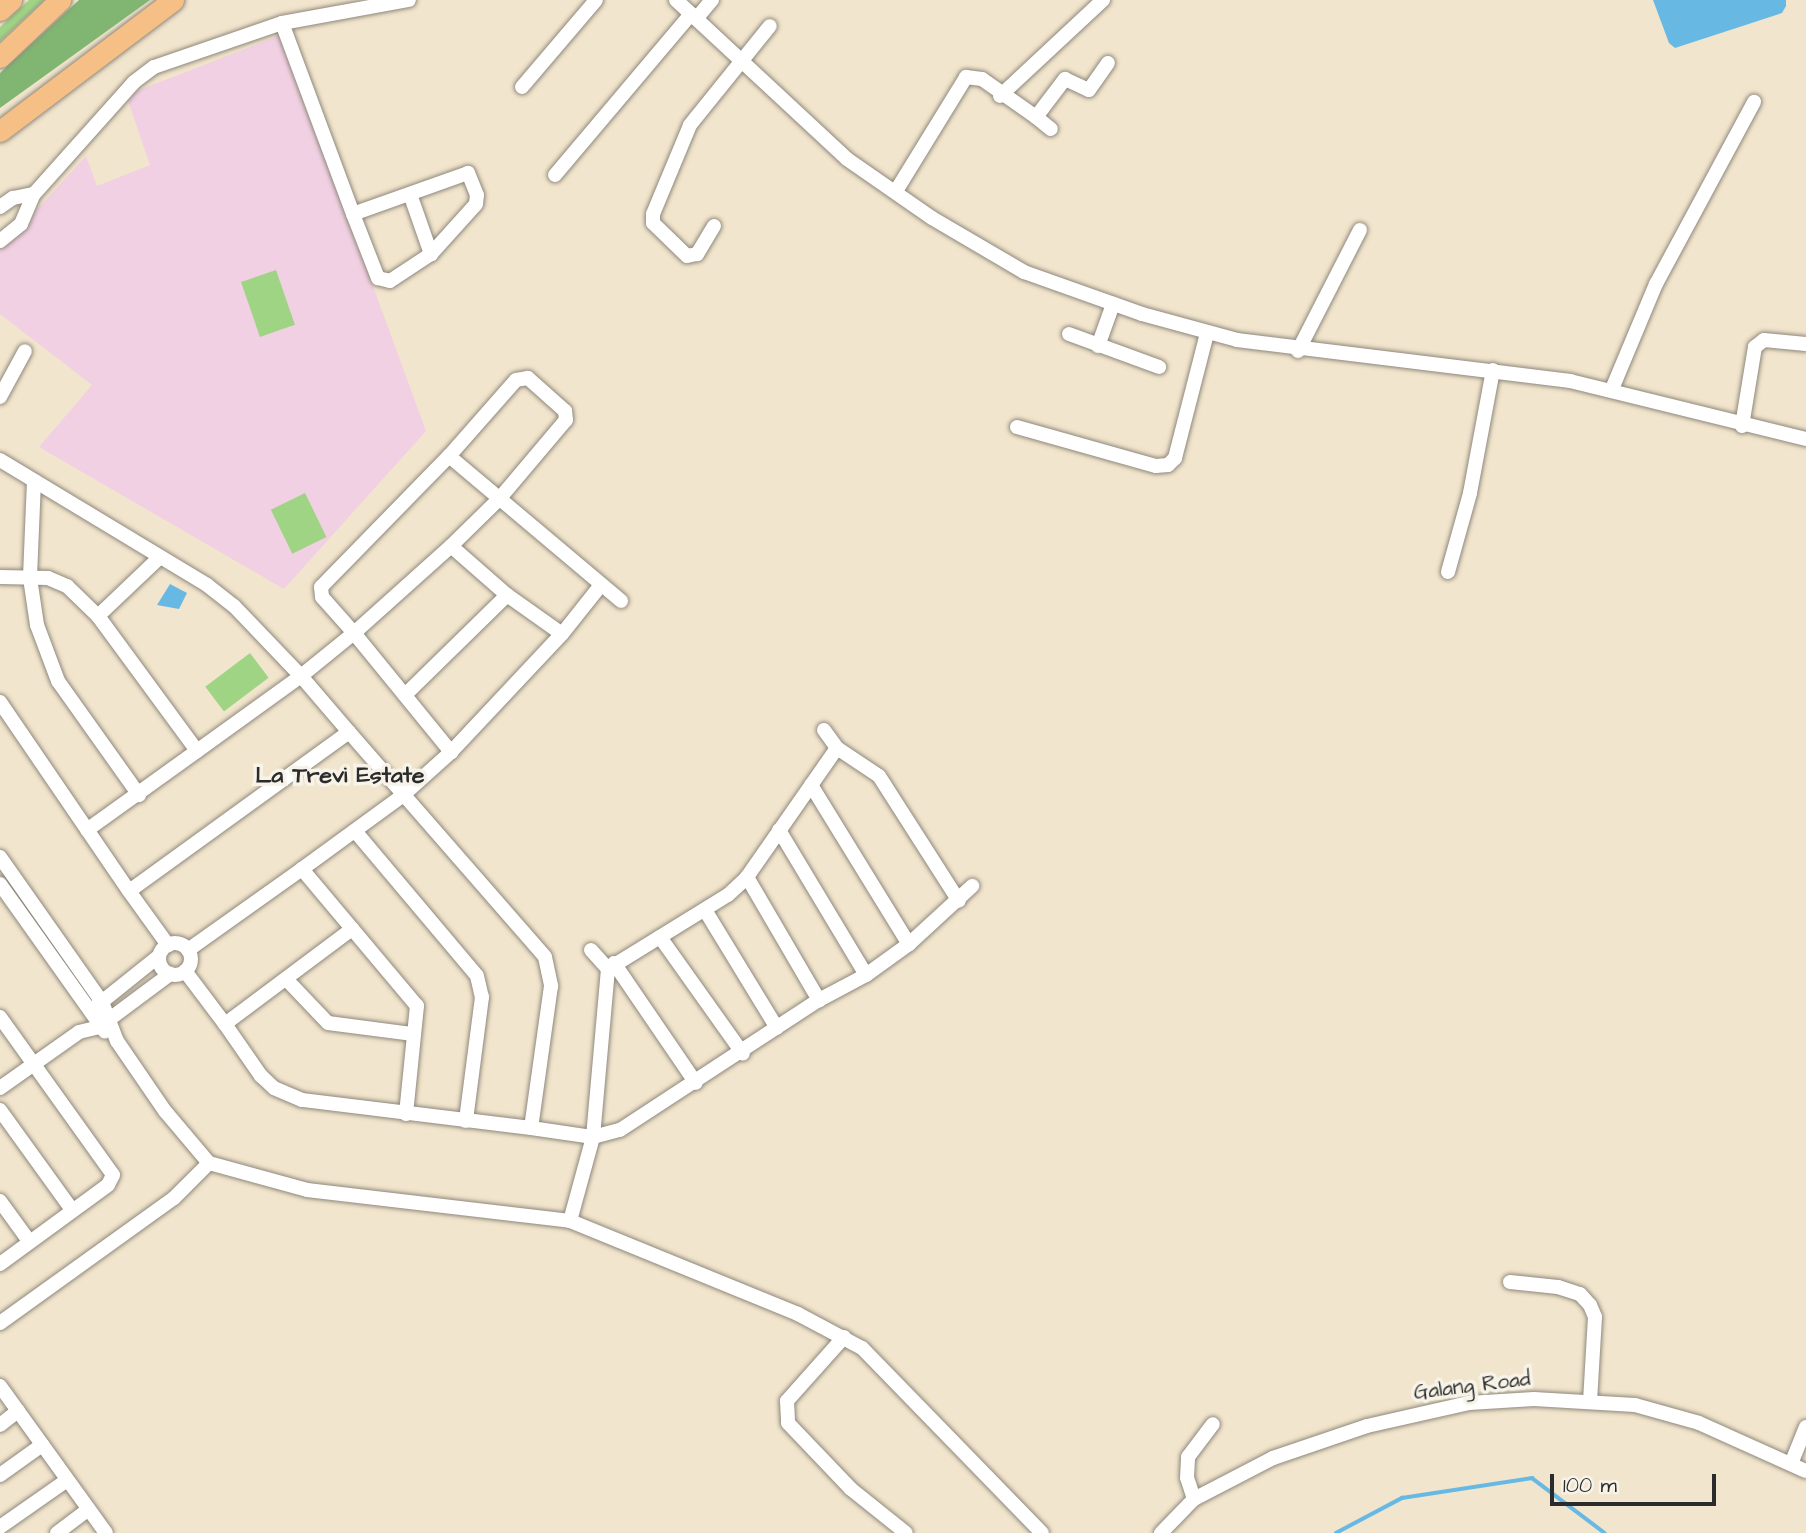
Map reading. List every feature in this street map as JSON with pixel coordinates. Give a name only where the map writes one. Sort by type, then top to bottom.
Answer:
[{"type":"highway","points":[[0,10],[11,0]]},
{"type":"highway","points":[[0,57],[61,0]]},
{"type":"highway","points":[[0,131],[173,0]]},
{"type":"street","points":[[0,241],[27,215],[34,194],[134,82],[154,67],[282,23],[409,0]]},
{"type":"street","points":[[522,87],[596,0]]},
{"type":"street","points":[[676,0],[847,159],[1024,272],[1113,304],[1207,333],[1298,351],[1493,370],[1612,389],[1742,426],[1806,439]]},
{"type":"street","points":[[555,175],[693,16],[712,0]]},
{"type":"street","points":[[1000,96],[1103,0]]},
{"type":"street","points":[[282,23],[353,214],[378,278],[390,281],[431,254],[474,206],[477,195],[468,173],[353,214]]},
{"type":"street","points":[[714,226],[697,254],[687,256],[653,223],[653,214],[690,125],[770,26]]},
{"type":"street","points":[[1036,117],[1065,79],[1089,90],[1108,63]]},
{"type":"street","points":[[896,191],[965,77],[982,79],[1000,96],[1051,129]]},
{"type":"street","points":[[1612,389],[1656,284],[1754,102]]},
{"type":"street","points":[[15,228],[0,208],[13,198],[34,194]]},
{"type":"street","points":[[410,194],[431,254]]},
{"type":"street","points":[[1298,351],[1360,230]]},
{"type":"street","points":[[1098,346],[1113,304]]},
{"type":"street","points":[[1017,427],[1156,466],[1168,465],[1175,458],[1207,333]]},
{"type":"street","points":[[1069,334],[1159,367]]},
{"type":"street","points":[[1742,426],[1755,347],[1764,340],[1806,344]]},
{"type":"street","points":[[0,397],[25,351]]},
{"type":"street","points":[[1447,572],[1470,493],[1493,370]]},
{"type":"street","points":[[87,830],[301,676],[354,633],[500,498],[566,420],[565,411],[528,379],[516,380],[449,456],[321,587],[322,597],[354,633],[451,752]]},
{"type":"street","points":[[449,456],[621,601]]},
{"type":"street","points":[[0,460],[234,606],[301,676],[402,796],[545,957],[551,986],[531,1128]]},
{"type":"street","points":[[34,481],[30,578],[37,625],[58,681],[139,794]]},
{"type":"street","points":[[451,546],[506,595],[562,634]]},
{"type":"street","points":[[98,616],[159,558]]},
{"type":"street","points":[[0,577],[30,578],[67,586],[98,616],[197,751]]},
{"type":"street","points":[[0,1088],[79,1032],[105,1023],[177,973],[188,950],[402,796],[451,752],[562,634],[601,585]]},
{"type":"street","points":[[405,695],[506,595]]},
{"type":"street","points":[[0,702],[129,891],[163,951],[159,964],[177,973],[225,1024],[261,1076],[288,1096],[406,1114],[593,1137],[611,1135],[743,1054],[819,1000],[866,975],[909,944],[959,901],[972,886]]},
{"type":"street","points":[[824,730],[837,748],[879,776],[959,901]]},
{"type":"street","points":[[129,891],[349,732]]},
{"type":"street","points":[[611,966],[705,910],[747,877],[837,748]]},
{"type":"street","points":[[811,785],[909,944]]},
{"type":"street","points":[[779,830],[866,975]]},
{"type":"street","points":[[355,831],[481,986],[466,1121]]},
{"type":"street","points":[[0,857],[102,1002],[105,1023]]},
{"type":"street","points":[[302,869],[415,1001],[418,1013],[413,1034],[406,1114]]},
{"type":"street","points":[[747,877],[819,1000]]},
{"type":"street","points":[[0,884],[89,1012],[105,1023],[164,1111],[209,1163],[307,1190],[570,1221],[844,1337],[912,1397],[944,1437],[1042,1533]]},
{"type":"street","points":[[705,910],[777,1028]]},
{"type":"street","points":[[225,1024],[288,980],[352,929]]},
{"type":"street","points":[[660,937],[743,1054]]},
{"type":"street","points":[[79,1032],[89,1012],[163,951],[182,945],[188,950]]},
{"type":"street","points":[[591,950],[611,966],[696,1083]]},
{"type":"street","points":[[570,1221],[593,1137],[611,966]]},
{"type":"street","points":[[288,980],[328,1023],[413,1034]]},
{"type":"street","points":[[0,1017],[113,1175],[108,1185],[0,1264]]},
{"type":"street","points":[[0,1110],[72,1210]]},
{"type":"street","points":[[0,1322],[174,1198],[209,1163]]},
{"type":"street","points":[[0,1201],[29,1241]]},
{"type":"street","points":[[1510,1282],[1558,1287],[1580,1294],[1590,1305],[1595,1317],[1590,1400]]},
{"type":"street","points":[[844,1337],[787,1401],[788,1423],[852,1489],[906,1533]]},
{"type":"street","points":[[0,1386],[106,1533]]},
{"type":"street","name":"Galang Road","points":[[1161,1533],[1194,1499],[1273,1458],[1405,1415],[1469,1404],[1590,1400],[1635,1405],[1699,1423],[1806,1471]]},
{"type":"street","points":[[0,1425],[18,1412]]},
{"type":"street","points":[[1194,1499],[1188,1457],[1213,1424]]},
{"type":"street","points":[[1791,1464],[1806,1427]]},
{"type":"street","points":[[0,1475],[42,1445]]},
{"type":"street","points":[[0,1527],[67,1480]]},
{"type":"street","points":[[58,1533],[88,1510]]},
{"type":"shaded area","points":[[281,35],[426,431],[284,589],[39,447],[92,385],[0,314],[0,250],[86,156],[97,186],[150,165],[126,95]]},
{"type":"green space","points":[[29,0],[44,0],[0,41],[0,27]]},
{"type":"green space","points":[[79,0],[150,0],[0,108],[0,73]]},
{"type":"green space","points":[[276,270],[295,325],[260,337],[241,282]]},
{"type":"green space","points":[[305,493],[326,537],[292,554],[271,510]]},
{"type":"green space","points":[[250,653],[269,678],[224,711],[205,687]]},
{"type":"water","points":[[1653,0],[1786,0],[1786,6],[1782,13],[1675,48],[1669,43]]},
{"type":"water","points":[[170,584],[187,593],[179,609],[157,605]]},
{"type":"waterway","points":[[1336,1533],[1402,1498],[1532,1478],[1605,1533]]},
{"type":"district","name":"La Trevi Estate","points":[[340,775]]}]
